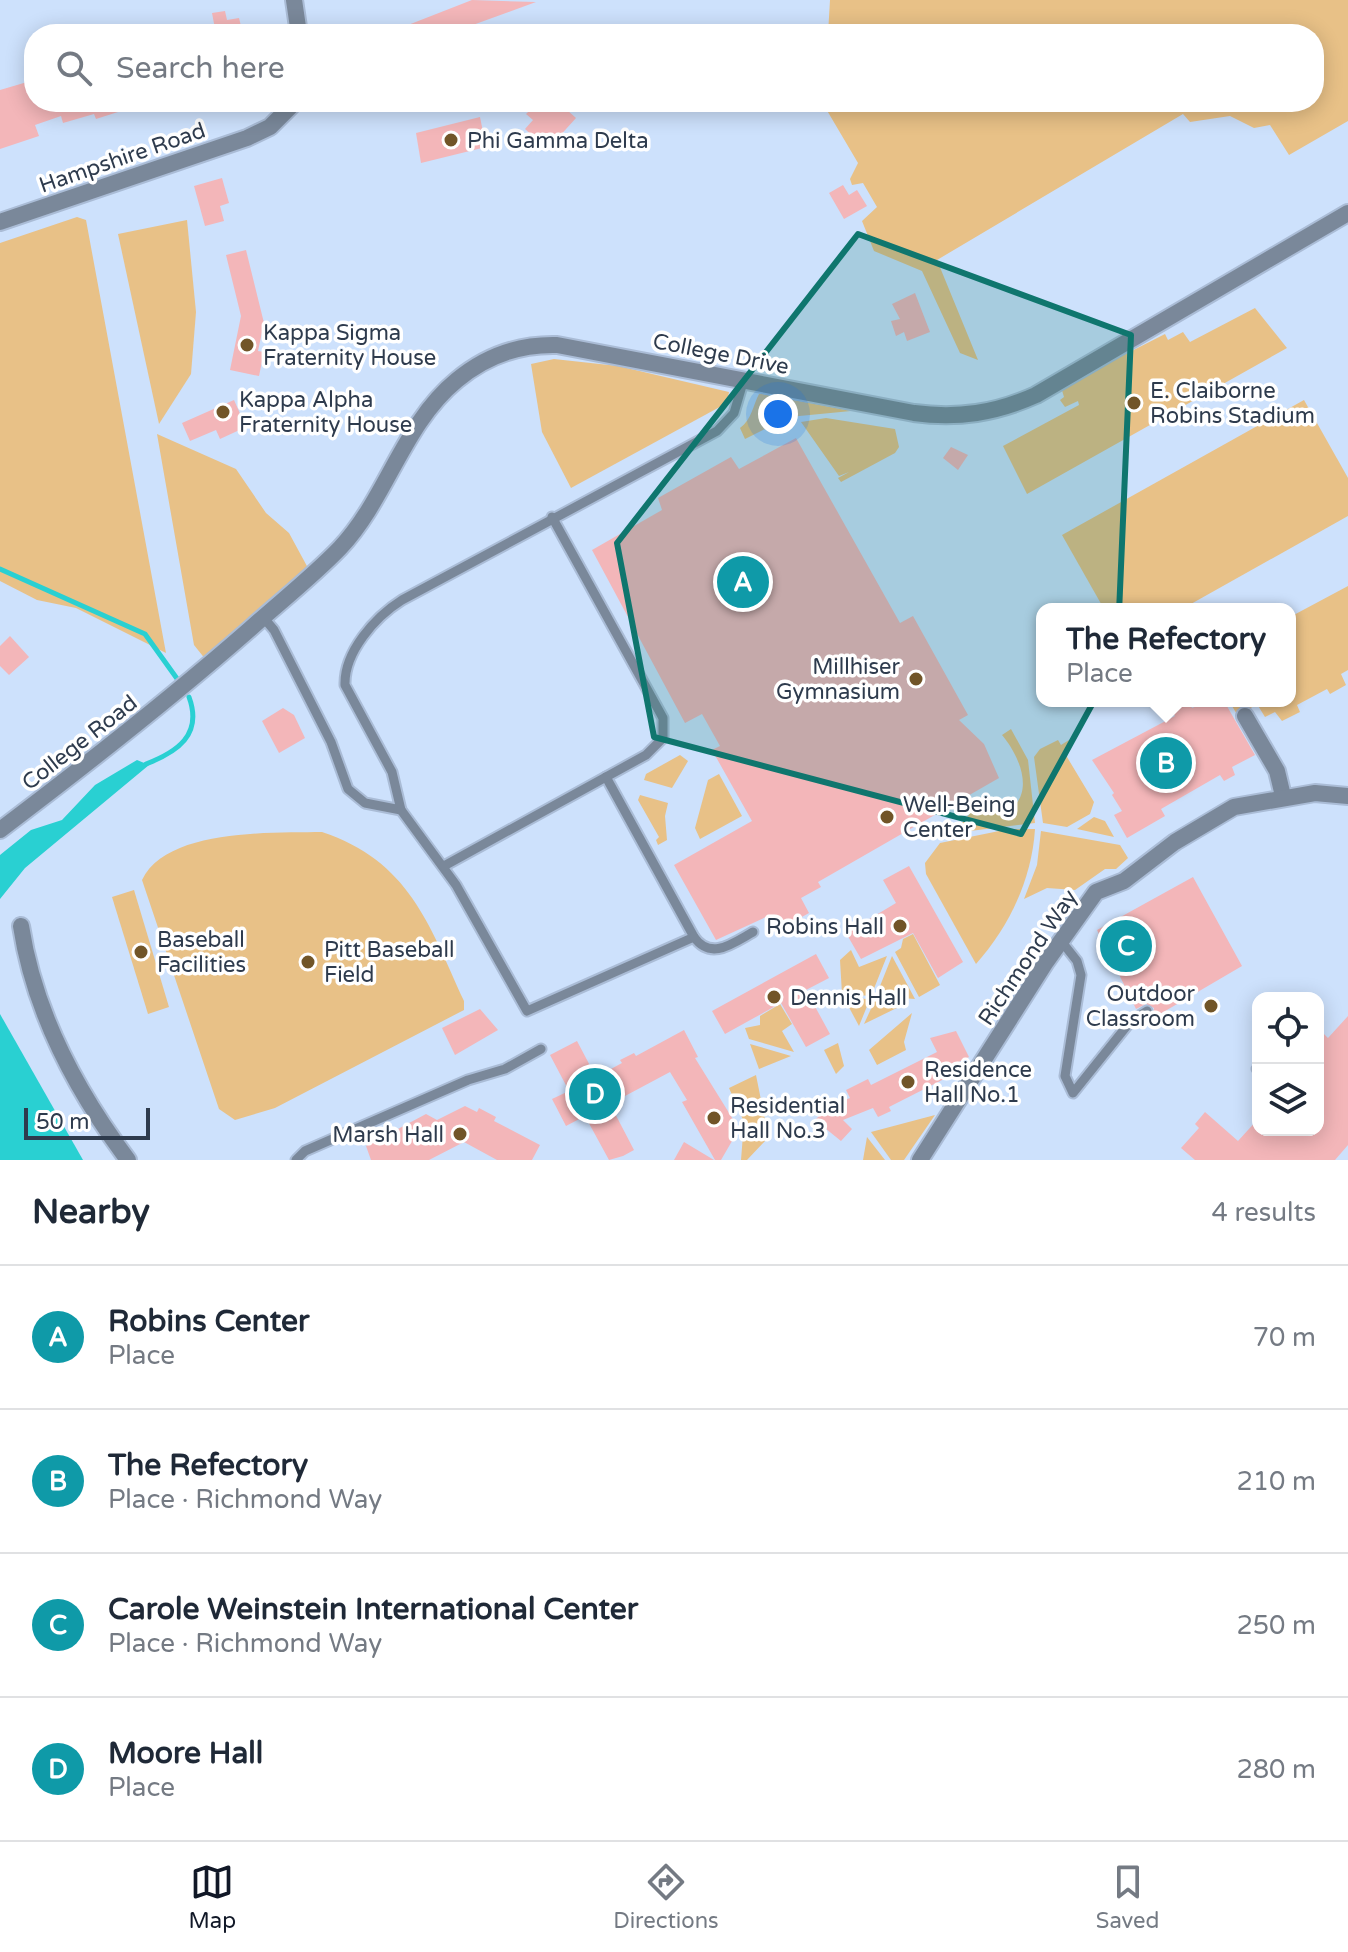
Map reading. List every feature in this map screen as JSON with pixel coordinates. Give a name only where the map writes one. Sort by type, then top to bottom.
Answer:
[{"type":"street","points":[[294,0],[298,24]]},
{"type":"street","name":"Hampshire Road","points":[[0,222],[247,138],[270,127],[285,112]]},
{"type":"street","name":"College Drive","points":[[183,687],[343,545],[424,416],[455,381],[489,357],[520,348],[557,345],[936,416],[978,414],[1012,406],[1348,213]]},
{"type":"street","name":"College Road","points":[[0,830],[98,757],[183,687]]},
{"type":"street","points":[[1245,716],[1277,771],[1283,796]]},
{"type":"street","name":"Richmond Way","points":[[920,1160],[1096,892],[1124,881],[1223,812],[1283,796],[1315,793],[1348,796]]},
{"type":"street","points":[[21,926],[26,957],[49,1024],[96,1113],[128,1160]]},
{"type":"lane","points":[[694,937],[527,1011],[444,866],[401,810],[392,772],[345,685],[356,649],[389,608],[552,517],[717,431],[734,413],[744,379]]},
{"type":"lane","points":[[444,866],[656,747],[665,729],[663,718],[552,517]]},
{"type":"lane","points":[[263,617],[274,630],[331,742],[348,789],[365,803],[401,810]]},
{"type":"lane","points":[[606,777],[694,937],[704,947],[716,950],[753,932]]},
{"type":"lane","points":[[1062,942],[1077,961],[1081,975],[1065,1076],[1073,1093],[1130,1022],[1147,1011]]},
{"type":"lane","points":[[296,1160],[305,1151],[468,1080],[505,1069],[541,1049]]},
{"type":"highlighted area","points":[[858,234],[1131,335],[1117,659],[1021,834],[654,737],[617,543]]},
{"type":"shaded area","points":[[830,0],[1348,0],[1348,121],[1289,155],[1270,125],[1254,128],[1230,116],[1190,122],[1183,114],[937,260],[978,360],[960,353],[922,271],[874,251],[862,221],[877,207],[863,183],[852,185],[850,179],[858,163],[828,112],[1324,112],[1324,24],[829,24]]},
{"type":"shaded area","points":[[77,217],[86,220],[166,653],[76,608],[37,600],[0,581],[0,243]]},
{"type":"shaded area","points":[[187,220],[196,312],[191,374],[159,424],[118,234]]},
{"type":"shaded area","name":"E. Claiborne Robins Stadium","points":[[1255,308],[1287,348],[1027,494],[1003,446],[1079,405],[1078,401],[1065,407],[1060,400],[1064,397],[1061,387],[1165,334],[1168,340],[1183,332],[1190,342]]},
{"type":"shaded area","points":[[554,359],[618,366],[729,392],[727,403],[571,488],[542,432],[531,364]]},
{"type":"shaded area","points":[[759,394],[851,411],[789,417],[745,439],[740,428],[750,416]]},
{"type":"shaded area","points":[[1304,400],[1348,478],[1348,516],[1193,603],[1101,603],[1062,535]]},
{"type":"shaded area","points":[[826,418],[895,429],[899,447],[895,453],[841,482],[838,478],[849,472],[839,476],[801,422]]},
{"type":"shaded area","points":[[157,434],[236,469],[266,513],[289,533],[308,568],[206,660],[194,645]]},
{"type":"shaded area","points":[[1348,586],[1348,670],[1341,674],[1346,685],[1330,694],[1327,689],[1297,705],[1300,712],[1282,721],[1275,712],[1265,717],[1259,707],[1296,707],[1296,614]]},
{"type":"shaded area","points":[[1233,707],[1252,707],[1238,716]]},
{"type":"shaded area","points":[[1011,729],[1028,760],[1035,823],[954,833],[971,812],[1008,811],[1021,794],[1023,784],[1019,763],[1002,735]]},
{"type":"shaded area","points":[[1058,740],[1061,745],[1069,740],[1067,757],[1094,802],[1090,814],[1067,827],[1043,823],[1034,757],[1040,749]]},
{"type":"shaded area","points":[[680,755],[688,761],[672,788],[644,780],[646,774]]},
{"type":"shaded area","points":[[137,760],[149,765],[25,868],[0,899],[0,855],[31,830],[62,820],[95,785]]},
{"type":"shaded area","points":[[719,774],[742,816],[700,839],[695,828],[708,780]]},
{"type":"shaded area","points":[[640,795],[668,803],[665,816],[667,840],[658,845],[656,840],[659,837],[638,800]]},
{"type":"shaded area","points":[[1094,817],[1105,821],[1114,837],[1077,829]]},
{"type":"shaded area","points":[[1009,829],[1035,829],[1029,866],[1008,918],[976,964],[926,874],[925,863],[940,843]]},
{"type":"shaded area","points":[[1041,831],[1120,845],[1128,858],[1116,869],[1105,869],[1075,890],[1047,888],[1024,899],[1037,865]]},
{"type":"shaded area","name":"Pitt Baseball Field","points":[[322,832],[352,844],[376,860],[412,898],[439,946],[464,1001],[464,1010],[275,1108],[235,1120],[219,1109],[142,880],[155,863],[197,842],[250,834]]},
{"type":"shaded area","name":"Baseball Facilities","points":[[134,890],[169,1007],[148,1014],[112,897]]},
{"type":"shaded area","points":[[913,934],[940,985],[919,997],[895,952],[901,948],[903,939]]},
{"type":"shaded area","points":[[851,950],[859,967],[887,956],[871,996],[842,994],[840,960]]},
{"type":"shaded area","points":[[892,956],[915,999],[876,996]]},
{"type":"shaded area","points":[[844,998],[870,999],[859,1026]]},
{"type":"shaded area","points":[[875,1000],[909,1002],[864,1024]]},
{"type":"shaded area","points":[[780,1004],[792,1024],[782,1031],[794,1052],[749,1039],[745,1028],[760,1025],[760,1016]]},
{"type":"shaded area","points":[[912,1013],[904,1042],[906,1050],[877,1065],[869,1050]]},
{"type":"shaded area","points":[[0,1014],[83,1160],[0,1160]]},
{"type":"shaded area","points":[[838,1043],[844,1066],[836,1074],[824,1050]]},
{"type":"shaded area","points":[[750,1044],[791,1056],[759,1069]]},
{"type":"shaded area","points":[[756,1075],[766,1125],[765,1141],[747,1160],[741,1160],[744,1122],[729,1088]]},
{"type":"shaded area","points":[[935,1115],[904,1160],[891,1160],[871,1132]]},
{"type":"shaded area","points":[[867,1137],[885,1160],[863,1160]]},
{"type":"building","points":[[472,0],[536,2],[476,24],[411,24]]},
{"type":"building","points":[[225,11],[227,20],[239,18],[240,24],[214,24],[212,13]]},
{"type":"building","points":[[24,83],[24,112],[118,112],[96,119],[94,114],[63,123],[61,116],[35,125],[39,136],[0,149],[0,90]]},
{"type":"building","points":[[569,112],[576,118],[557,139],[552,135],[543,145],[525,129],[533,120],[526,114]]},
{"type":"building","name":"Phi Gamma Delta","points":[[480,117],[486,147],[421,163],[416,133]]},
{"type":"building","points":[[222,178],[229,203],[220,206],[224,221],[205,226],[194,186]]},
{"type":"building","points":[[843,185],[849,195],[857,190],[867,206],[844,219],[829,193]]},
{"type":"building","points":[[246,250],[264,323],[258,351],[264,352],[259,376],[230,370],[241,316],[226,255]]},
{"type":"building","points":[[915,293],[930,332],[907,341],[904,332],[896,336],[891,321],[900,319],[892,304]]},
{"type":"building","name":"Kappa Alpha Fraternity House","points":[[234,400],[246,427],[220,439],[216,430],[190,441],[182,423]]},
{"type":"building","points":[[796,438],[900,623],[913,616],[968,715],[959,720],[984,744],[999,778],[818,882],[821,887],[801,898],[809,913],[775,932],[766,917],[716,940],[674,865],[752,821],[712,750],[720,746],[702,714],[685,723],[592,550],[662,510],[658,498],[731,457],[739,469]]},
{"type":"building","points":[[951,447],[968,455],[958,470],[943,458]]},
{"type":"building","points":[[10,636],[29,657],[9,675],[0,666],[0,646]]},
{"type":"building","points":[[1169,707],[1227,707],[1255,755],[1232,767],[1235,775],[1224,781],[1220,775],[1161,809],[1165,816],[1127,838],[1114,815],[1122,811],[1112,795],[1114,793],[1092,760],[1175,716]]},
{"type":"building","points":[[283,708],[294,715],[305,738],[279,753],[262,721]]},
{"type":"building","name":"Robins Hall","points":[[909,866],[963,962],[938,978],[913,933],[861,959],[846,933],[896,903],[883,880]]},
{"type":"building","points":[[1193,877],[1242,966],[1143,1024],[1153,1015],[1154,1008],[1146,1004],[1136,1009],[1097,930]]},
{"type":"building","name":"Dennis Hall","points":[[816,954],[829,978],[806,990],[830,1034],[806,1047],[781,1003],[725,1034],[712,1011]]},
{"type":"building","points":[[480,1009],[498,1030],[455,1055],[442,1028]]},
{"type":"building","points":[[1348,1016],[1348,1145],[1335,1160],[1195,1160],[1181,1148],[1199,1128],[1195,1124],[1205,1112],[1238,1141],[1252,1126],[1252,1136],[1324,1136],[1324,1034],[1328,1038]]},
{"type":"building","points":[[684,1030],[698,1057],[695,1058],[739,1129],[721,1160],[715,1160],[682,1102],[687,1100],[670,1072],[610,1104],[634,1150],[623,1156],[609,1160],[585,1116],[566,1126],[552,1099],[569,1091],[550,1055],[577,1041],[596,1077],[622,1063],[620,1060],[634,1053],[636,1056]]},
{"type":"building","name":"Residence Hall No.1","points":[[956,1031],[969,1057],[946,1068],[950,1076],[889,1107],[891,1111],[878,1117],[873,1108],[843,1120],[852,1129],[841,1141],[815,1120],[829,1106],[850,1098],[846,1090],[868,1079],[871,1085],[937,1052],[930,1038]]},
{"type":"building","name":"Marsh Hall","points":[[465,1106],[477,1112],[479,1108],[496,1117],[494,1121],[540,1145],[532,1160],[497,1160],[464,1142],[429,1160],[371,1160],[366,1146],[426,1114],[437,1120]]},
{"type":"building","points":[[684,1142],[714,1160],[674,1160]]},
{"type":"waterway","points":[[0,569],[145,634],[178,680]]},
{"type":"waterway","points":[[146,764],[177,748],[190,732],[193,722],[189,697]]},
{"type":"place","name":"Phi Gamma Delta","points":[[451,140]]},
{"type":"place","name":"Kappa Sigma Fraternity House","points":[[247,345]]},
{"type":"place","name":"E. Claiborne Robins Stadium","points":[[1134,403]]},
{"type":"place","name":"Kappa Alpha Fraternity House","points":[[223,412]]},
{"type":"place","name":"Robins Center","points":[[743,582]]},
{"type":"place","name":"Millhiser Gymnasium","points":[[916,679]]},
{"type":"place","name":"The Refectory","points":[[1166,763]]},
{"type":"place","name":"Well-Being Center","points":[[887,817]]},
{"type":"place","name":"Robins Hall","points":[[900,926]]},
{"type":"place","name":"Carole Weinstein International Center","points":[[1126,946]]},
{"type":"place","name":"Baseball Facilities","points":[[141,952]]},
{"type":"place","name":"Pitt Baseball Field","points":[[308,962]]},
{"type":"place","name":"Dennis Hall","points":[[774,997]]},
{"type":"place","name":"Outdoor Classroom","points":[[1211,1006]]},
{"type":"place","name":"Residence Hall No.1","points":[[908,1082]]},
{"type":"place","name":"Moore Hall","points":[[595,1094]]},
{"type":"place","name":"Residential Hall No.3","points":[[714,1118]]},
{"type":"place","name":"Marsh Hall","points":[[460,1134]]}]
